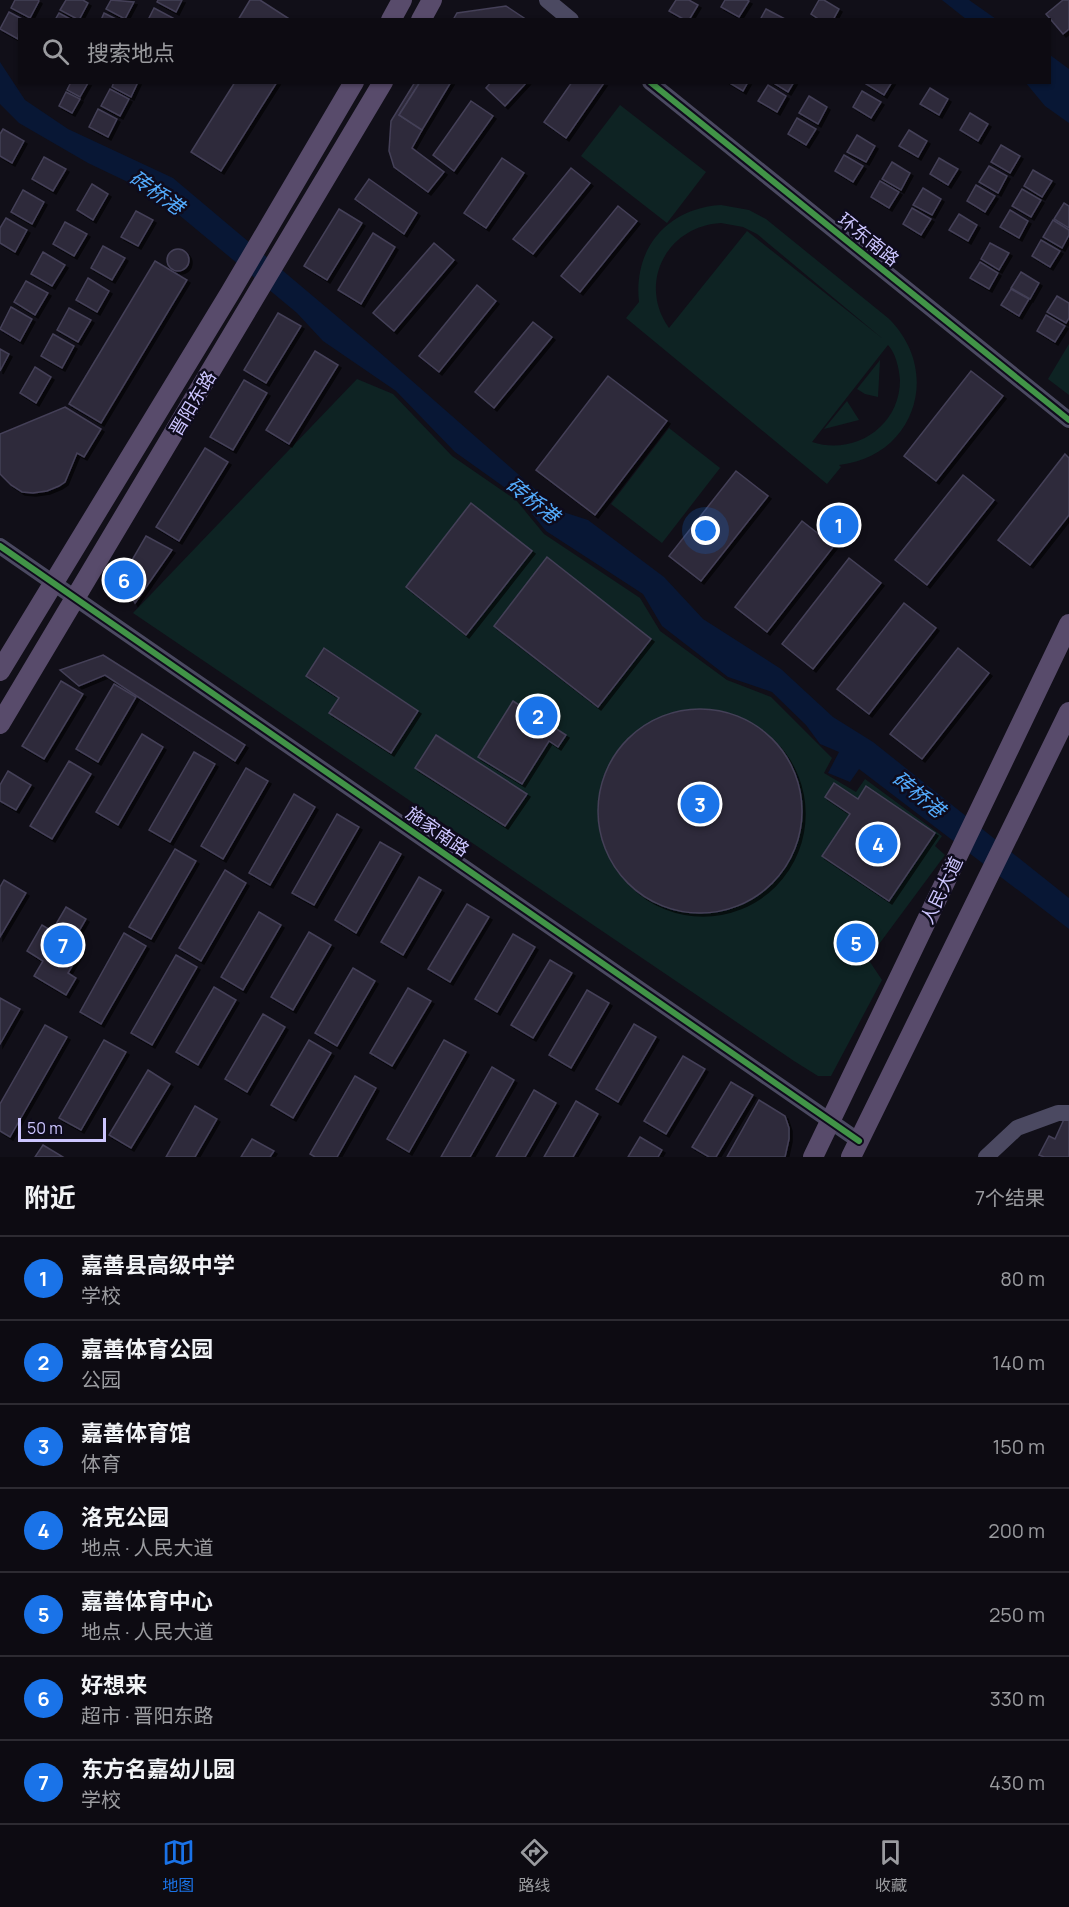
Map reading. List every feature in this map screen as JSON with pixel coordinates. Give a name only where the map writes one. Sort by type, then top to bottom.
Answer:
[{"type":"main road","points":[[392,18],[402,0]]},
{"type":"main road","points":[[422,18],[432,0]]},
{"type":"main road","name":"晋阳东路","points":[[0,671],[230,293],[353,84]]},
{"type":"main road","name":"晋阳东路","points":[[0,724],[382,84]]},
{"type":"main road","name":"人民大道","points":[[813,1157],[1069,624]]},
{"type":"main road","name":"人民大道","points":[[855,1149],[1069,712]]},
{"type":"street","points":[[547,0],[569,18]]},
{"type":"street","name":"环东南路","points":[[652,84],[1069,420]]},
{"type":"street","name":"施家南路","points":[[0,546],[831,1121],[855,1149]]},
{"type":"street","points":[[986,1157],[1017,1128],[1058,1113],[1069,1113]]},
{"type":"green space","points":[[620,105],[706,172],[667,223],[581,156]]},
{"type":"green space","points":[[721,205],[749,210],[766,219],[888,318],[905,339],[914,362],[917,386],[913,408],[902,429],[886,446],[865,459],[839,465],[841,467],[827,484],[626,318],[639,302],[642,264],[648,248],[670,223],[702,208]],"holes":[[[721,223],[743,227],[757,234],[883,339],[747,231],[669,328],[660,311],[656,293],[657,276],[663,260],[672,246],[686,234],[702,227]],[[888,345],[897,361],[900,380],[898,397],[883,424],[872,434],[843,445],[812,442]]]},
{"type":"green space","points":[[1069,344],[1069,395],[1048,379]]},
{"type":"green space","points":[[880,360],[878,397],[865,394],[857,389]]},
{"type":"green space","points":[[357,379],[393,394],[452,456],[516,500],[544,534],[640,598],[660,631],[727,680],[771,697],[832,758],[824,773],[856,792],[865,779],[942,836],[935,846],[945,855],[868,959],[882,980],[831,1076],[818,1076],[794,1061],[133,613]]},
{"type":"green space","points":[[847,401],[859,420],[824,429]]},
{"type":"green space","points":[[669,428],[720,468],[662,543],[611,504]]},
{"type":"water","points":[[942,0],[969,0],[995,18],[965,18]]},
{"type":"water","points":[[1051,56],[1069,69],[1069,123],[1045,106],[1027,84],[1051,84]]},
{"type":"water","name":"砖桥港","points":[[0,62],[25,100],[68,129],[173,178],[378,351],[560,511],[588,520],[664,577],[703,619],[781,669],[833,717],[873,742],[1069,898],[1069,929],[859,769],[850,782],[828,773],[839,752],[820,744],[806,725],[772,692],[728,677],[662,626],[643,594],[546,531],[518,497],[455,452],[396,391],[323,341],[297,313],[155,195],[88,163],[19,123],[0,104]]},
{"type":"building","points":[[15,0],[39,1],[30,18],[11,8]]},
{"type":"building","points":[[66,0],[83,0],[88,3],[80,18],[60,10]]},
{"type":"building","points":[[111,0],[134,2],[126,18],[106,9]]},
{"type":"building","points":[[158,0],[182,0],[176,12],[157,2]]},
{"type":"building","points":[[250,0],[260,0],[288,18],[239,18]]},
{"type":"building","points":[[676,0],[689,0],[698,5],[690,18],[681,18],[669,11]]},
{"type":"building","points":[[725,0],[749,1],[739,17],[721,7]]},
{"type":"building","points":[[819,0],[824,0],[839,9],[834,18],[817,18],[811,14]]},
{"type":"building","points":[[1063,0],[1069,0],[1069,29],[1063,34],[1046,14]]},
{"type":"building","points":[[506,6],[524,18],[454,18],[457,13]]},
{"type":"building","points":[[154,8],[173,18],[149,18]]},
{"type":"building","points":[[766,9],[783,18],[761,18]]},
{"type":"building","points":[[9,12],[20,18],[18,18],[18,39],[0,29]]},
{"type":"building","points":[[59,13],[68,18],[56,18]]},
{"type":"building","points":[[104,13],[114,18],[102,18]]},
{"type":"building","points":[[70,84],[87,84],[80,97],[67,90]]},
{"type":"building","points":[[113,84],[137,84],[131,97],[112,87]]},
{"type":"building","points":[[234,84],[276,84],[221,171],[191,152]]},
{"type":"building","points":[[414,84],[419,84],[399,115],[422,130],[412,148],[444,172],[428,192],[394,167],[389,151],[391,121]]},
{"type":"building","points":[[419,84],[450,84],[422,130],[399,115]]},
{"type":"building","points":[[489,84],[525,84],[505,106],[486,88]]},
{"type":"building","points":[[571,84],[603,84],[566,138],[544,122]]},
{"type":"building","points":[[731,84],[747,84],[743,91]]},
{"type":"building","points":[[775,84],[793,84],[788,92]]},
{"type":"building","points":[[866,84],[891,84],[884,95]]},
{"type":"building","points":[[768,85],[786,96],[777,112],[758,101]]},
{"type":"building","points":[[930,88],[948,99],[939,115],[920,104]]},
{"type":"building","points":[[110,89],[129,99],[120,116],[101,106]]},
{"type":"building","points":[[862,91],[881,102],[871,118],[853,107]]},
{"type":"building","points":[[66,92],[80,99],[72,113],[59,106]]},
{"type":"building","points":[[809,96],[827,107],[818,124],[799,113]]},
{"type":"building","points":[[471,101],[493,116],[454,171],[433,155]]},
{"type":"building","points":[[98,109],[117,119],[108,137],[89,127]]},
{"type":"building","points":[[970,113],[988,124],[978,141],[960,130]]},
{"type":"building","points":[[797,118],[816,129],[806,145],[788,134]]},
{"type":"building","points":[[3,129],[24,141],[12,163],[0,156],[0,134]]},
{"type":"building","points":[[909,130],[927,141],[918,157],[899,146]]},
{"type":"building","points":[[857,135],[875,146],[866,162],[847,152]]},
{"type":"building","points":[[1001,145],[1020,156],[1010,173],[991,162]]},
{"type":"building","points":[[844,155],[863,166],[853,182],[835,171]]},
{"type":"building","points":[[44,157],[66,169],[53,191],[32,179]]},
{"type":"building","points":[[502,158],[524,173],[486,228],[464,213]]},
{"type":"building","points":[[939,158],[958,169],[948,185],[930,174]]},
{"type":"building","points":[[892,162],[910,173],[901,190],[882,179]]},
{"type":"building","points":[[989,166],[1007,176],[998,193],[979,182]]},
{"type":"building","points":[[571,168],[590,183],[533,254],[513,239]]},
{"type":"building","points":[[1033,170],[1052,181],[1042,197],[1024,186]]},
{"type":"building","points":[[369,179],[417,213],[404,234],[355,199]]},
{"type":"building","points":[[880,181],[899,192],[889,208],[871,197]]},
{"type":"building","points":[[92,184],[108,194],[93,220],[77,210]]},
{"type":"building","points":[[976,185],[995,196],[985,212],[967,201]]},
{"type":"building","points":[[923,188],[941,199],[932,215],[913,205]]},
{"type":"building","points":[[1022,189],[1041,200],[1031,217],[1012,206]]},
{"type":"building","points":[[23,190],[44,202],[32,224],[11,212]]},
{"type":"building","points":[[1064,203],[1069,206],[1069,228],[1054,219]]},
{"type":"building","points":[[618,206],[637,221],[580,292],[561,276]]},
{"type":"building","points":[[912,208],[931,219],[921,235],[903,224]]},
{"type":"building","points":[[339,209],[362,223],[327,280],[304,266]]},
{"type":"building","points":[[1010,210],[1028,221],[1019,238],[1000,227]]},
{"type":"building","points":[[136,211],[153,220],[138,246],[121,237]]},
{"type":"building","points":[[959,214],[977,225],[968,241],[949,230]]},
{"type":"building","points":[[6,218],[27,230],[15,252],[0,243],[0,228]]},
{"type":"building","points":[[1053,220],[1069,230],[1069,235],[1062,248],[1043,237]]},
{"type":"building","points":[[65,222],[87,234],[74,256],[53,244]]},
{"type":"building","points":[[373,233],[395,247],[361,304],[338,290]]},
{"type":"building","points":[[1041,240],[1060,251],[1050,267],[1032,256]]},
{"type":"building","points":[[434,243],[454,260],[394,331],[373,313]]},
{"type":"building","points":[[990,243],[1009,253],[999,270],[981,259]]},
{"type":"building","points":[[103,246],[125,258],[112,280],[91,268]]},
{"type":"building","points":[[178,249],[188,256],[189,260],[182,270],[178,271],[168,264],[167,260],[174,250]]},
{"type":"building","points":[[43,252],[65,265],[52,286],[31,274]]},
{"type":"building","points":[[155,261],[187,280],[101,423],[69,404]]},
{"type":"building","points":[[980,262],[998,273],[989,289],[970,278]]},
{"type":"building","points":[[1021,272],[1039,283],[1030,299],[1011,288]]},
{"type":"building","points":[[88,278],[109,291],[97,312],[76,300]]},
{"type":"building","points":[[26,281],[48,293],[35,315],[14,302]]},
{"type":"building","points":[[477,285],[496,301],[439,372],[419,356]]},
{"type":"building","points":[[1011,289],[1029,299],[1019,316],[1001,305]]},
{"type":"building","points":[[1057,296],[1069,303],[1069,318],[1066,323],[1047,312]]},
{"type":"building","points":[[11,307],[32,319],[20,341],[0,329]]},
{"type":"building","points":[[69,308],[91,320],[78,342],[57,330]]},
{"type":"building","points":[[278,313],[301,326],[266,383],[244,370]]},
{"type":"building","points":[[1046,315],[1065,326],[1055,342],[1037,331]]},
{"type":"building","points":[[533,322],[552,337],[494,408],[475,392]]},
{"type":"building","points":[[53,334],[74,346],[62,368],[41,356]]},
{"type":"building","points":[[0,349],[9,354],[0,371]]},
{"type":"building","points":[[315,351],[338,365],[289,444],[266,430]]},
{"type":"building","points":[[35,367],[51,377],[36,403],[20,393]]},
{"type":"building","points":[[971,371],[1003,396],[936,481],[904,456]]},
{"type":"building","points":[[608,376],[667,421],[595,515],[536,470]]},
{"type":"building","points":[[244,380],[267,393],[233,450],[210,437]]},
{"type":"building","points":[[65,407],[101,429],[84,457],[77,453],[65,482],[47,491],[22,492],[0,474],[0,434]]},
{"type":"building","points":[[205,448],[228,462],[179,541],[156,527]]},
{"type":"building","points":[[1065,454],[1069,458],[1069,515],[1030,565],[998,540]]},
{"type":"building","points":[[736,471],[768,496],[701,581],[669,556]]},
{"type":"building","points":[[963,475],[994,500],[927,585],[895,560]]},
{"type":"building","points":[[471,503],[532,551],[466,635],[406,587]]},
{"type":"building","points":[[802,521],[834,546],[767,632],[735,607]]},
{"type":"building","points":[[146,536],[172,550],[135,603],[128,591],[128,567]]},
{"type":"building","points":[[547,557],[651,639],[598,707],[494,626]]},
{"type":"building","points":[[849,558],[881,583],[813,669],[782,644]]},
{"type":"building","points":[[904,603],[936,628],[869,714],[837,689]]},
{"type":"building","points":[[324,648],[418,711],[391,753],[329,713],[339,698],[306,676]]},
{"type":"building","points":[[958,648],[989,673],[922,759],[890,734]]},
{"type":"building","points":[[103,655],[245,745],[235,761],[105,675],[79,686],[60,670]]},
{"type":"building","points":[[61,681],[83,694],[44,759],[22,746]]},
{"type":"building","points":[[114,684],[136,697],[98,762],[76,749]]},
{"type":"building","points":[[513,701],[566,735],[558,747],[549,741],[522,784],[478,757]]},
{"type":"building","points":[[700,709],[720,711],[748,721],[765,732],[779,746],[794,772],[800,791],[802,811],[800,831],[790,859],[779,876],[765,890],[739,905],[720,911],[700,913],[680,911],[652,901],[635,890],[621,876],[606,850],[600,831],[598,811],[600,791],[610,763],[621,746],[635,732],[661,717],[680,711]]},
{"type":"building","points":[[142,734],[163,747],[118,825],[96,812]]},
{"type":"building","points":[[436,735],[527,794],[505,826],[415,768]]},
{"type":"building","points":[[194,752],[215,764],[170,842],[149,830]]},
{"type":"building","points":[[69,761],[91,774],[52,839],[30,826]]},
{"type":"building","points":[[246,768],[268,781],[223,859],[201,846]]},
{"type":"building","points":[[8,771],[31,785],[16,810],[0,801],[0,785]]},
{"type":"building","points":[[834,783],[858,799],[866,786],[935,833],[889,901],[822,856],[850,814],[825,797]]},
{"type":"building","points":[[294,794],[315,807],[270,885],[249,873]]},
{"type":"building","points":[[337,814],[359,827],[314,905],[292,893]]},
{"type":"building","points":[[380,842],[401,854],[356,933],[335,920]]},
{"type":"building","points":[[175,849],[196,861],[151,939],[129,927]]},
{"type":"building","points":[[225,870],[246,883],[201,961],[179,948]]},
{"type":"building","points":[[419,877],[441,890],[403,955],[381,942]]},
{"type":"building","points":[[4,880],[26,893],[0,937],[0,887]]},
{"type":"building","points":[[467,904],[489,917],[450,982],[428,969]]},
{"type":"building","points":[[66,907],[86,919],[72,943],[82,949],[68,973],[76,978],[66,995],[34,976],[43,961],[27,951],[42,925],[52,931]]},
{"type":"building","points":[[259,912],[281,925],[243,990],[221,977]]},
{"type":"building","points":[[309,932],[331,945],[293,1010],[271,997]]},
{"type":"building","points":[[124,933],[146,946],[101,1024],[80,1012]]},
{"type":"building","points":[[513,934],[535,947],[497,1012],[475,999]]},
{"type":"building","points":[[176,955],[197,967],[152,1045],[131,1033]]},
{"type":"building","points":[[550,960],[572,973],[533,1038],[511,1025]]},
{"type":"building","points":[[353,968],[375,981],[337,1046],[315,1033]]},
{"type":"building","points":[[214,987],[236,1000],[198,1065],[176,1052]]},
{"type":"building","points":[[408,988],[431,1001],[392,1066],[370,1053]]},
{"type":"building","points":[[587,990],[609,1003],[571,1068],[549,1055]]},
{"type":"building","points":[[0,998],[20,1009],[0,1044]]},
{"type":"building","points":[[263,1014],[285,1027],[247,1092],[225,1079]]},
{"type":"building","points":[[634,1024],[656,1037],[618,1102],[596,1089]]},
{"type":"building","points":[[45,1025],[67,1037],[10,1137],[0,1131],[0,1104]]},
{"type":"building","points":[[104,1040],[126,1052],[81,1130],[59,1118]]},
{"type":"building","points":[[309,1040],[331,1053],[293,1118],[271,1105]]},
{"type":"building","points":[[444,1040],[466,1052],[409,1152],[387,1139]]},
{"type":"building","points":[[683,1056],[705,1069],[666,1134],[644,1121]]},
{"type":"building","points":[[492,1067],[514,1080],[470,1157],[441,1157]]},
{"type":"building","points":[[148,1070],[170,1084],[131,1148],[109,1135]]},
{"type":"building","points":[[355,1076],[376,1088],[337,1157],[315,1157],[310,1154]]},
{"type":"building","points":[[731,1082],[753,1095],[716,1157],[709,1157],[692,1147]]},
{"type":"building","points":[[534,1090],[556,1103],[525,1157],[496,1157]]},
{"type":"building","points":[[759,1100],[785,1116],[789,1128],[789,1139],[785,1157],[727,1157]]},
{"type":"building","points":[[576,1101],[598,1114],[573,1157],[544,1157]]},
{"type":"building","points":[[195,1106],[217,1119],[195,1157],[166,1157]]},
{"type":"building","points":[[1065,1117],[1069,1119],[1069,1157],[1039,1155],[1049,1136],[1055,1139]]},
{"type":"building","points":[[640,1137],[662,1150],[658,1157],[628,1157]]},
{"type":"building","points":[[252,1139],[274,1151],[270,1157],[241,1157]]},
{"type":"building","points":[[43,1145],[63,1157],[35,1157]]},
{"type":"cycle path","points":[[652,84],[1069,420]]},
{"type":"cycle path","points":[[0,546],[859,1141]]},
{"type":"place","name":"嘉善县高级中学","points":[[839,525]]},
{"type":"place","name":"好想来","points":[[124,580]]},
{"type":"place","name":"嘉善体育公园","points":[[538,716]]},
{"type":"place","name":"嘉善体育馆","points":[[700,804]]},
{"type":"place","name":"洛克公园","points":[[878,844]]},
{"type":"place","name":"嘉善体育中心","points":[[856,943]]},
{"type":"place","name":"东方名嘉幼儿园","points":[[63,945]]}]
